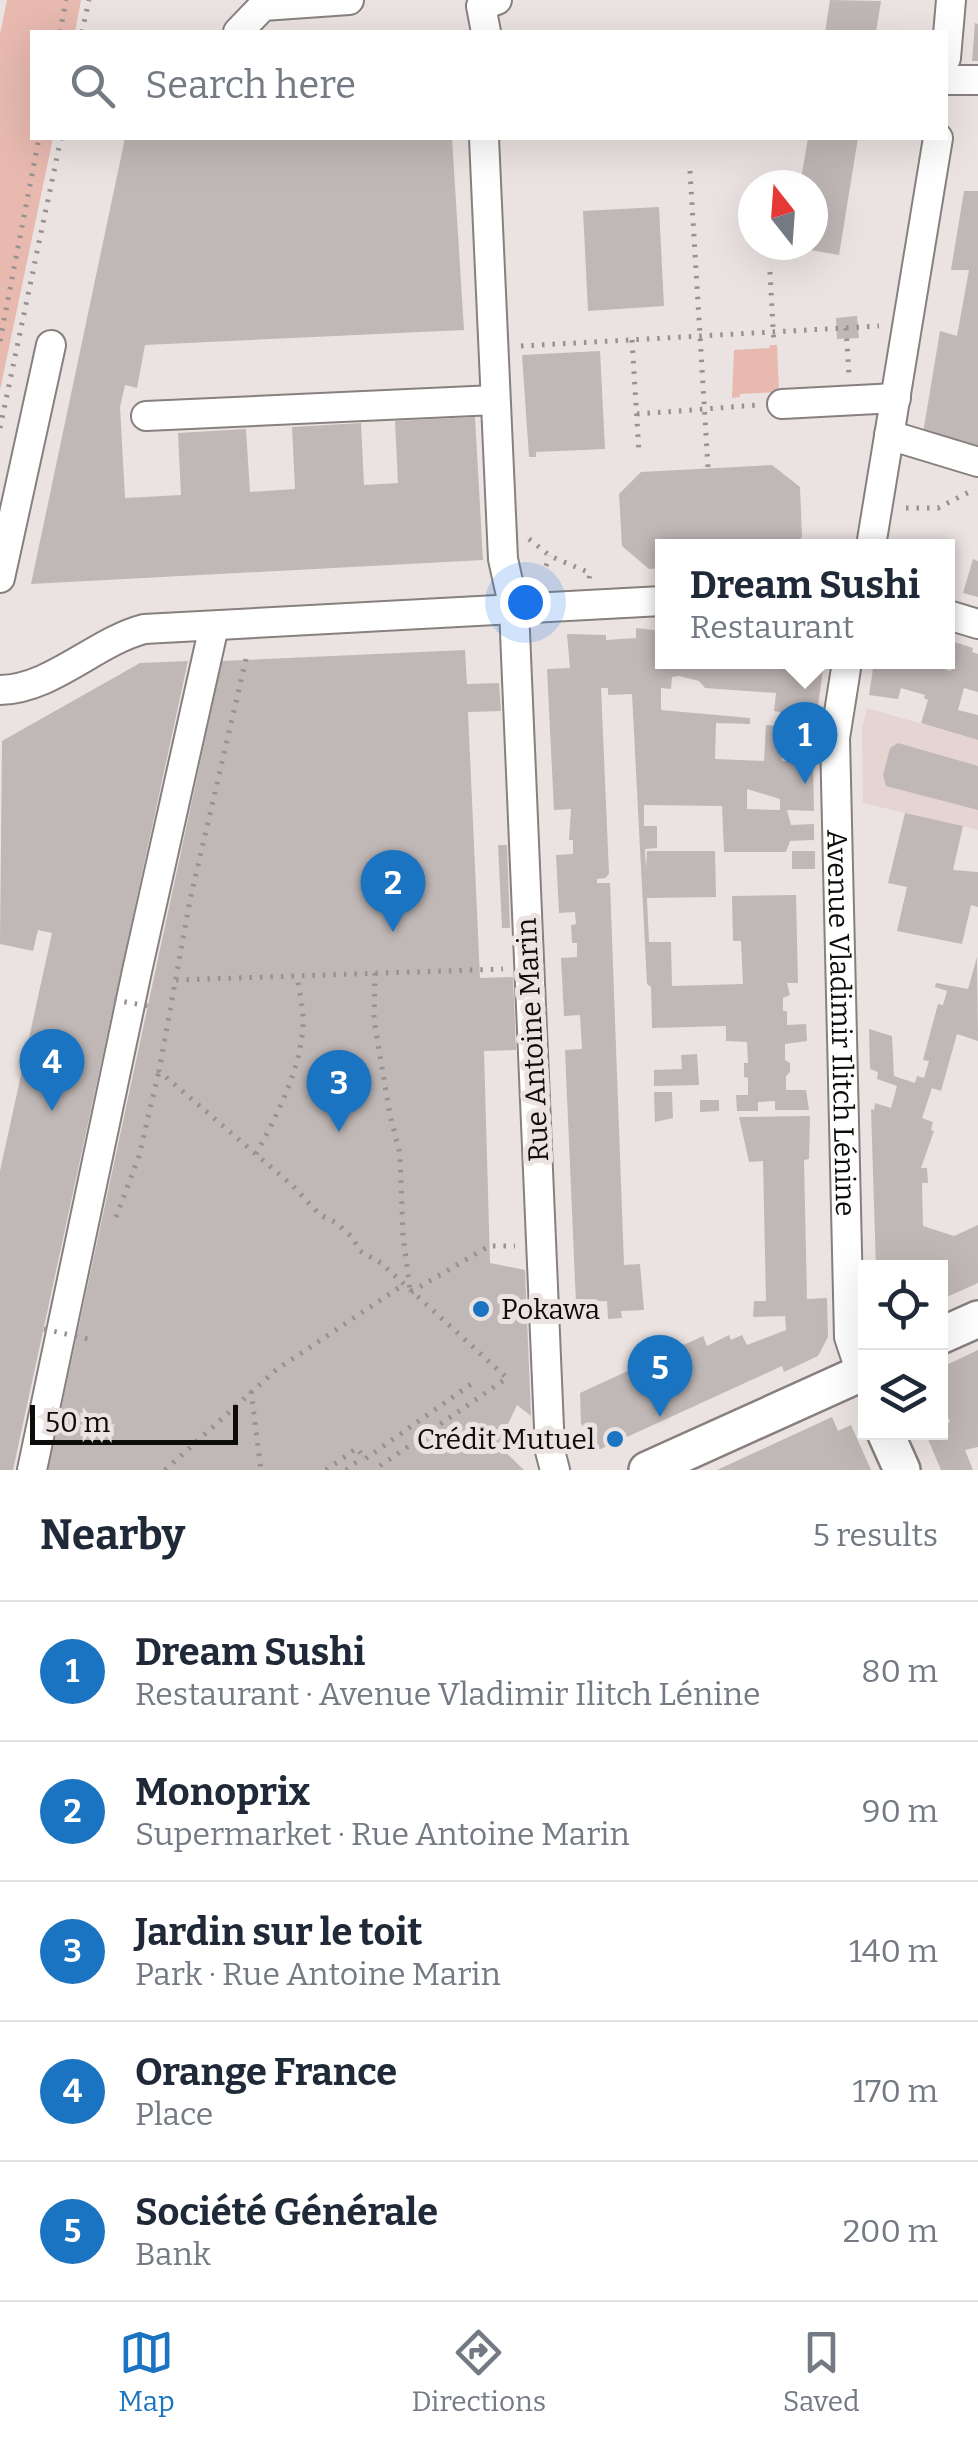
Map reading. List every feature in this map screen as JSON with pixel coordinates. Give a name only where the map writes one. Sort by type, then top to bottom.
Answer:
[{"type":"main road","points":[[948,1332],[978,1318]]},
{"type":"main road","points":[[647,1470],[858,1379]]},
{"type":"main road","points":[[889,1440],[902,1470]]},
{"type":"street","points":[[240,30],[262,6],[349,0]]},
{"type":"street","points":[[948,35],[951,0]]},
{"type":"street","points":[[948,80],[978,80]]},
{"type":"street","name":"Rue Antoine Marin","points":[[484,140],[503,559],[514,609],[550,1452],[555,1470]]},
{"type":"street","points":[[872,539],[938,140]]},
{"type":"street","points":[[0,578],[52,346]]},
{"type":"street","points":[[782,404],[896,398]]},
{"type":"street","points":[[146,416],[495,400]]},
{"type":"street","points":[[890,435],[978,462]]},
{"type":"street","points":[[0,690],[33,683],[126,634],[144,629],[655,601]]},
{"type":"street","points":[[32,1470],[214,626]]},
{"type":"street","name":"Avenue Vladimir Ilitch Lénine","points":[[846,669],[836,728],[836,778],[849,1337],[858,1360]]},
{"type":"path","points":[[60,30],[66,0]]},
{"type":"path","points":[[82,30],[89,0]]},
{"type":"path","points":[[0,341],[40,140]]},
{"type":"path","points":[[0,428],[61,140]]},
{"type":"path","points":[[690,171],[708,468]]},
{"type":"path","points":[[770,272],[774,345]]},
{"type":"path","points":[[493,347],[882,326]]},
{"type":"path","points":[[846,328],[850,400]]},
{"type":"path","points":[[632,340],[639,453]]},
{"type":"path","points":[[637,414],[782,404]]},
{"type":"path","points":[[903,508],[938,508],[978,489]]},
{"type":"path","points":[[524,534],[550,556],[590,573],[590,579]]},
{"type":"path","points":[[546,566],[550,556]]},
{"type":"path","points":[[114,1220],[138,1156],[159,1071],[190,900],[246,659]]},
{"type":"path","points":[[176,980],[496,969]]},
{"type":"path","points":[[375,973],[374,1020],[400,1154],[403,1236],[411,1292]]},
{"type":"path","points":[[256,1154],[278,1114],[297,1054],[304,1024],[298,976]]},
{"type":"path","points":[[114,1000],[148,1006]]},
{"type":"path","points":[[159,1071],[508,1378],[374,1470]]},
{"type":"path","points":[[411,1292],[490,1246],[521,1245]]},
{"type":"path","points":[[165,1470],[276,1370],[403,1285]]},
{"type":"path","points":[[44,1330],[88,1338]]},
{"type":"path","points":[[346,1470],[474,1382]]},
{"type":"path","points":[[252,1391],[262,1470]]},
{"type":"path","points":[[326,1470],[357,1448],[363,1457]]},
{"type":"shaded area","points":[[7,0],[81,0],[75,30],[30,30],[30,140],[53,140],[0,390],[0,34]]},
{"type":"shaded area","points":[[777,345],[779,392],[732,398],[734,350]]},
{"type":"shaded area","points":[[867,708],[978,740],[978,830],[863,803],[862,729]]},
{"type":"building","points":[[830,0],[881,1],[876,30],[825,30]]},
{"type":"building","points":[[975,23],[978,61],[972,61]]},
{"type":"building","points":[[125,140],[452,140],[464,330],[145,345],[137,388],[125,385],[120,407],[125,498],[181,495],[178,433],[246,429],[250,492],[295,489],[292,427],[361,423],[364,485],[398,483],[395,421],[475,417],[483,560],[31,584]]},
{"type":"building","points":[[808,140],[858,140],[839,255],[828,253],[828,170],[803,170]]},
{"type":"building","points":[[964,191],[978,191],[978,451],[923,433],[940,331],[957,336],[969,270],[951,270]]},
{"type":"building","points":[[659,207],[664,306],[588,311],[583,211]]},
{"type":"building","points":[[857,316],[859,338],[837,339],[836,318]]},
{"type":"building","points":[[600,351],[605,449],[536,452],[536,457],[529,457],[522,355]]},
{"type":"building","points":[[772,465],[800,487],[802,537],[655,539],[655,569],[649,569],[622,546],[619,494],[641,472]]},
{"type":"building","points":[[973,559],[978,561],[978,597],[963,593]]},
{"type":"building","points":[[636,628],[655,630],[655,669],[823,669],[813,742],[803,742],[802,756],[781,755],[782,761],[813,761],[814,811],[787,810],[791,825],[814,824],[814,840],[790,841],[786,852],[724,852],[722,806],[644,805],[644,826],[657,826],[657,848],[645,849],[646,869],[647,851],[715,851],[716,897],[647,898],[649,942],[671,942],[672,986],[743,984],[741,941],[733,941],[732,896],[796,895],[798,983],[787,983],[790,995],[783,998],[783,1011],[787,1011],[787,1025],[806,1024],[807,1041],[785,1044],[785,1060],[790,1063],[786,1090],[806,1090],[809,1110],[775,1110],[775,1101],[758,1102],[758,1111],[737,1111],[736,1095],[748,1095],[748,1078],[744,1077],[747,1042],[726,1041],[726,1026],[652,1028],[632,694],[608,695],[608,688],[601,688],[609,873],[606,878],[597,879],[597,883],[610,883],[624,1265],[640,1264],[644,1310],[621,1311],[622,1318],[608,1319],[607,1301],[576,1303],[565,1050],[582,1049],[580,1015],[564,1016],[561,958],[577,957],[577,943],[572,943],[575,912],[559,913],[556,855],[573,854],[573,840],[569,840],[571,809],[554,810],[547,669],[570,668],[567,634],[606,635],[606,640],[636,638]],"holes":[[[672,677],[699,681],[705,688],[776,693],[774,711],[780,712],[778,726],[766,725],[764,761],[715,759],[716,723],[750,724],[750,718],[661,710],[661,688],[671,689]],[[747,789],[780,799],[780,810],[747,809]]]},
{"type":"building","points":[[955,642],[973,648],[972,652],[978,654],[978,692],[964,688],[958,710],[978,715],[978,740],[921,723],[928,700],[925,695],[901,688],[898,699],[869,695],[873,669],[955,669]]},
{"type":"building","points":[[465,650],[467,684],[499,683],[501,711],[468,712],[480,978],[513,977],[516,1050],[484,1051],[490,1263],[525,1270],[531,1416],[517,1405],[498,1445],[524,1470],[48,1470],[222,661]]},
{"type":"building","points":[[188,661],[13,1470],[0,1470],[0,1171],[52,933],[38,930],[33,951],[0,944],[2,741],[140,663]]},
{"type":"building","points":[[898,743],[978,766],[978,810],[886,786],[883,775],[890,748]]},
{"type":"building","points":[[905,813],[963,826],[953,870],[978,872],[978,907],[971,905],[962,944],[897,931],[907,887],[888,883]]},
{"type":"building","points":[[498,845],[507,845],[510,928],[502,928]]},
{"type":"building","points":[[792,851],[815,851],[815,869],[792,869]]},
{"type":"building","points":[[977,957],[978,1041],[957,1034],[941,1091],[932,1088],[922,1118],[933,1122],[934,1131],[921,1168],[927,1168],[928,1183],[922,1183],[923,1226],[954,1236],[978,1225],[978,1283],[948,1296],[948,1260],[876,1260],[871,1109],[874,1110],[875,1103],[891,1108],[897,1086],[877,1079],[878,1072],[870,1069],[869,1029],[892,1036],[894,1076],[915,1083],[917,1076],[924,1078],[929,1061],[923,1060],[938,1004],[943,1005],[947,991],[935,987],[936,983],[968,989]]},
{"type":"building","points":[[697,1054],[699,1085],[654,1086],[654,1070],[682,1069],[681,1055]]},
{"type":"building","points":[[654,1092],[672,1092],[673,1118],[655,1122]]},
{"type":"building","points":[[700,1100],[719,1100],[719,1111],[700,1112]]},
{"type":"building","points":[[810,1116],[809,1159],[804,1160],[807,1299],[827,1298],[828,1337],[818,1356],[784,1372],[782,1366],[594,1452],[581,1423],[580,1393],[703,1336],[707,1346],[729,1335],[731,1340],[742,1335],[747,1345],[786,1330],[785,1316],[753,1317],[754,1301],[766,1301],[763,1161],[749,1162],[739,1117]]},
{"type":"building","points":[[978,1350],[978,1447],[965,1450],[973,1470],[941,1470],[928,1440],[948,1440],[948,1364]]},
{"type":"building","points":[[832,1417],[838,1431],[851,1425],[871,1470],[717,1470]]},
{"type":"place","name":"Dream Sushi","points":[[805,784]]},
{"type":"place","name":"Monoprix","points":[[393,932]]},
{"type":"place","name":"Orange France","points":[[52,1111]]},
{"type":"place","name":"Jardin sur le toit","points":[[339,1132]]},
{"type":"place","name":"Pokawa","points":[[481,1309]]},
{"type":"place","name":"Société Générale","points":[[660,1417]]},
{"type":"place","name":"Crédit Mutuel","points":[[615,1439]]}]
